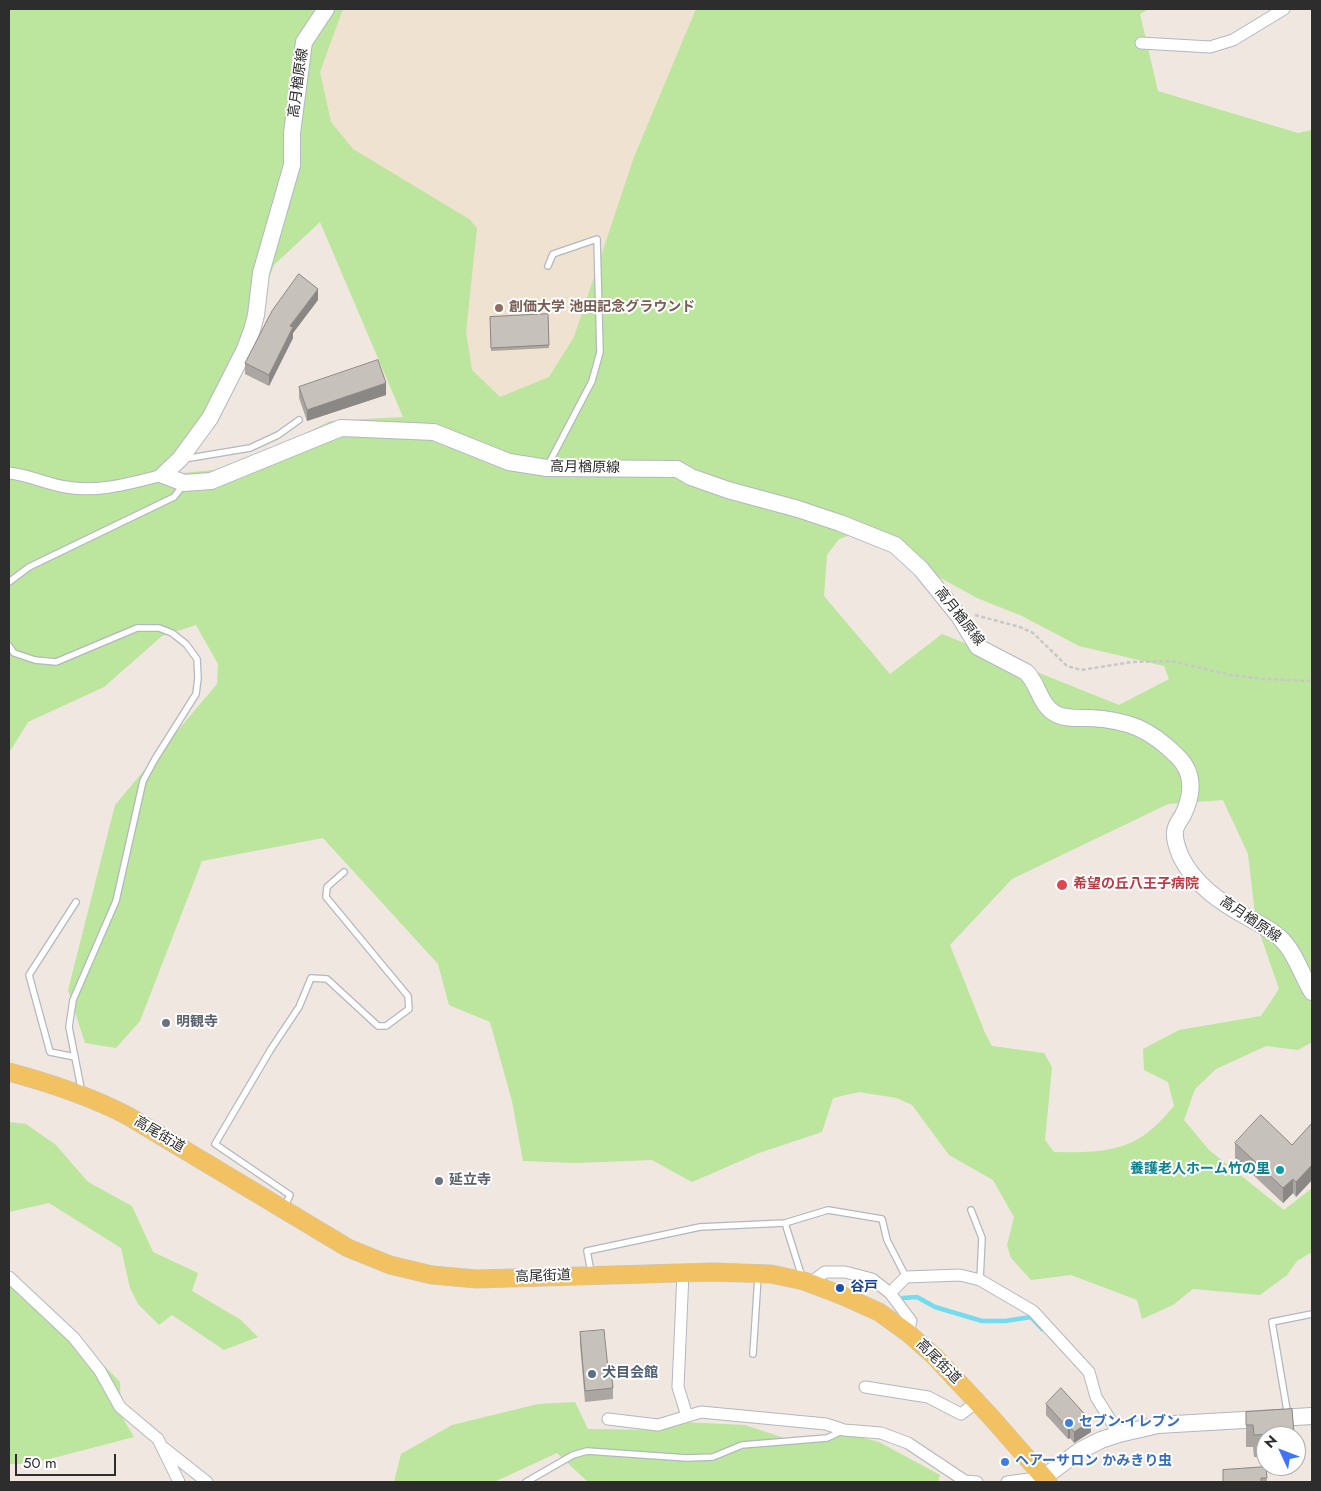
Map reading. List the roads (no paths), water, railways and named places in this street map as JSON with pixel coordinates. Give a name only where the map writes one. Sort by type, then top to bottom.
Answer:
[{"type":"main road","name":"高月楢原線","points":[[163,475],[180,459],[217,407],[252,330],[256,316],[261,273],[292,165],[292,133],[304,42],[326,9]]},
{"type":"main road","name":"高月楢原線","points":[[184,483],[211,480],[341,428],[434,432],[509,462],[547,468],[677,469],[691,477],[728,490],[790,506],[840,523],[894,545],[921,569],[959,616],[978,646],[1017,666],[1031,677],[1044,703],[1055,714],[1068,717],[1111,720],[1138,727],[1186,765],[1190,774],[1191,794],[1175,831],[1177,847],[1188,870],[1195,880],[1221,901],[1280,938],[1289,948],[1312,992]]},
{"type":"main road","points":[[163,475],[184,483]]},
{"type":"main road","name":"高尾街道","points":[[9,1072],[47,1082],[83,1095],[128,1116],[348,1248],[390,1265],[432,1275],[477,1278],[713,1272],[758,1273],[807,1282],[841,1294],[879,1312],[908,1333],[934,1356],[1046,1480]]},
{"type":"main road","points":[[1046,1480],[1081,1450],[1101,1440],[1120,1434],[1158,1425],[1312,1416]]},
{"type":"street","points":[[1141,43],[1210,47],[1233,40],[1284,9]]},
{"type":"street","points":[[9,474],[34,478],[65,487],[91,489],[111,488],[163,475]]},
{"type":"street","points":[[807,1282],[825,1272],[845,1272],[872,1278],[890,1293],[911,1321],[908,1333]]},
{"type":"street","points":[[683,1273],[678,1387],[687,1416]]},
{"type":"street","points":[[890,1293],[906,1277],[960,1275],[980,1280],[1033,1311],[1088,1372],[1096,1397],[1120,1434]]},
{"type":"street","points":[[9,1277],[74,1338],[100,1371],[120,1407],[158,1439],[179,1482]]},
{"type":"street","points":[[865,1387],[928,1397],[962,1414],[977,1402]]},
{"type":"street","points":[[608,1419],[658,1425],[702,1412],[826,1424],[844,1430],[881,1433],[908,1443],[965,1481],[977,1482]]},
{"type":"street","points":[[162,1446],[208,1482]]},
{"type":"street","points":[[1007,1482],[1046,1480]]},
{"type":"lane","points":[[547,468],[592,381],[597,366],[600,352],[597,239],[553,254],[548,266]]},
{"type":"lane","points":[[180,459],[250,448],[278,434],[299,420]]},
{"type":"lane","points":[[9,582],[29,567],[174,497],[184,483]]},
{"type":"lane","points":[[9,646],[14,653],[35,660],[56,662],[136,628],[159,628],[172,633],[186,644],[197,659],[198,678],[196,694],[143,781],[116,901],[74,1000],[69,1027],[83,1095]]},
{"type":"lane","points":[[283,1210],[290,1195],[215,1144],[271,1049],[299,1007],[311,978],[327,979],[378,1026],[386,1026],[408,1009],[408,996],[326,897],[327,887],[344,872]]},
{"type":"lane","points":[[75,1057],[50,1052],[29,975],[76,902]]},
{"type":"lane","points":[[592,1275],[587,1251],[700,1227],[785,1223],[828,1210],[882,1218],[887,1240],[906,1277]]},
{"type":"lane","points":[[971,1210],[982,1238],[980,1280]]},
{"type":"lane","points":[[785,1223],[807,1282]]},
{"type":"lane","points":[[753,1354],[758,1273]]},
{"type":"lane","points":[[1288,1417],[1272,1322],[1312,1314]]},
{"type":"lane","points":[[526,1482],[573,1455],[587,1451],[687,1458],[712,1457],[742,1445],[828,1438],[844,1430]]},
{"type":"waterway","points":[[903,1298],[917,1297],[935,1307],[982,1321],[1005,1321],[1031,1317],[1042,1329]]},
{"type":"place","name":"創価大学 池田記念グラウンド","points":[[499,308]]},
{"type":"place","name":"希望の丘八王子病院","points":[[1062,885]]},
{"type":"place","name":"明観寺","points":[[166,1023]]},
{"type":"place","name":"養護老人ホーム竹の里","points":[[1280,1170]]},
{"type":"place","name":"延立寺","points":[[439,1181]]},
{"type":"place","name":"谷戸","points":[[840,1288]]},
{"type":"place","name":"犬目会館","points":[[592,1374]]},
{"type":"place","name":"セブン-イレブン","points":[[1069,1423]]},
{"type":"place","name":"ヘアーサロン かみきり虫","points":[[1005,1462]]}]
